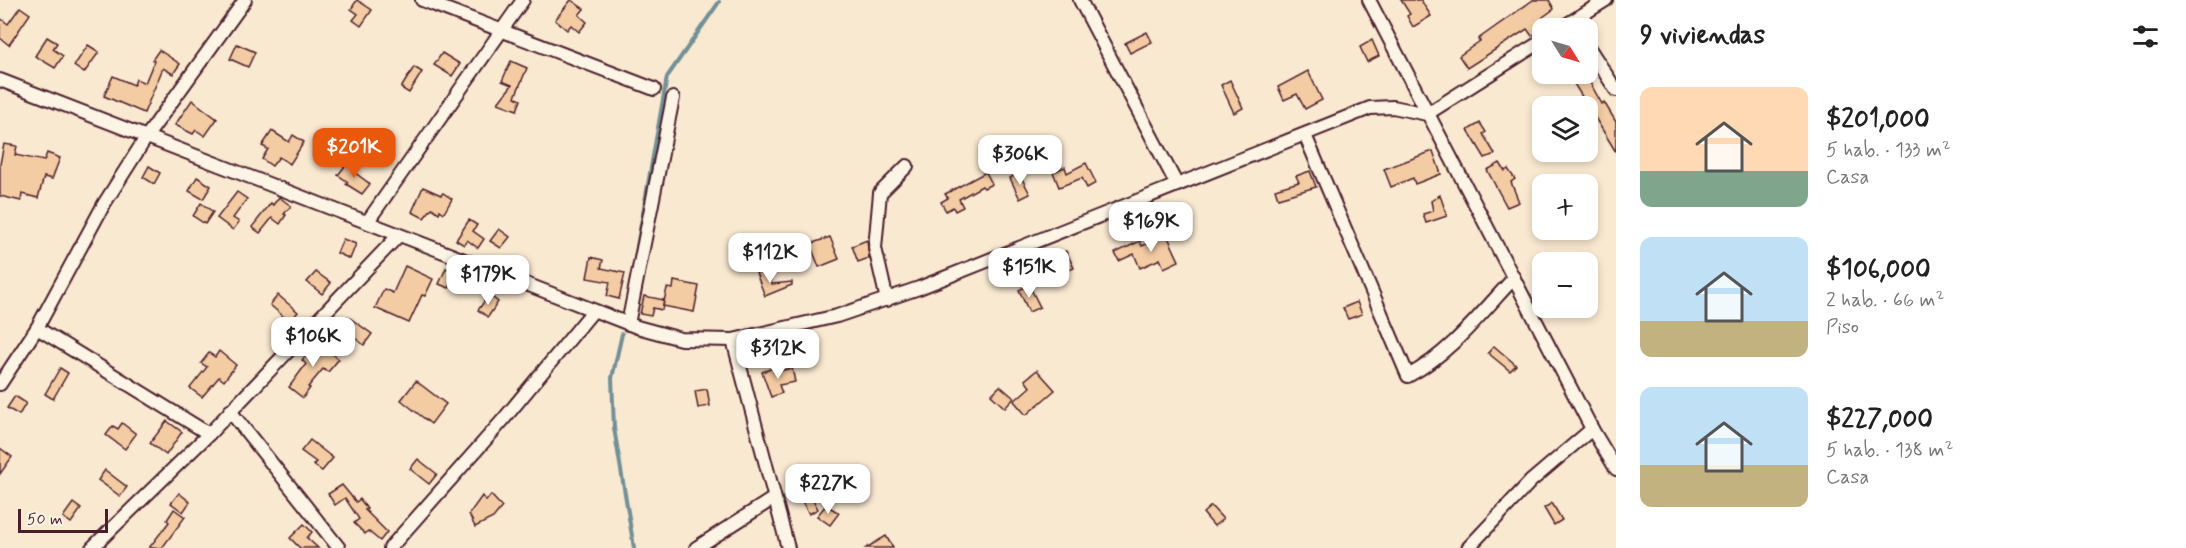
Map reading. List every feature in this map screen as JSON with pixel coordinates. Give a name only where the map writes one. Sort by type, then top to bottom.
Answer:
[{"type":"street","points":[[0,384],[37,328],[104,204],[147,136],[245,0]]},
{"type":"street","points":[[422,0],[654,89]]},
{"type":"street","points":[[368,221],[523,0]]},
{"type":"street","points":[[1080,0],[1177,186]]},
{"type":"street","points":[[1369,0],[1592,429],[1616,469]]},
{"type":"street","points":[[1576,18],[1585,5],[1606,0]]},
{"type":"street","points":[[0,80],[368,221],[398,236],[628,324],[681,339],[733,340],[837,316],[887,300],[1371,108],[1393,107],[1427,114],[1532,47]]},
{"type":"street","points":[[1598,62],[1616,90]]},
{"type":"street","points":[[628,324],[673,98]]},
{"type":"street","points":[[1305,135],[1408,376],[1431,364],[1514,278]]},
{"type":"street","points":[[887,300],[875,248],[880,193],[907,166]]},
{"type":"street","points":[[92,548],[208,434],[398,236]]},
{"type":"street","points":[[390,548],[502,420],[593,310]]},
{"type":"street","points":[[37,328],[208,434]]},
{"type":"street","points":[[733,340],[788,548]]},
{"type":"street","points":[[230,411],[339,548]]},
{"type":"street","points":[[1468,548],[1531,481],[1592,429]]},
{"type":"street","points":[[696,548],[774,498]]},
{"type":"building","points":[[357,0],[372,10],[361,26],[353,20],[358,14],[351,9]]},
{"type":"building","points":[[571,0],[584,9],[579,15],[587,22],[579,32],[571,25],[567,30],[555,20]]},
{"type":"building","points":[[1401,0],[1421,0],[1431,16],[1413,27],[1407,16],[1410,14]]},
{"type":"building","points":[[1533,0],[1549,0],[1554,9],[1543,18],[1532,18],[1532,36],[1527,29],[1467,68],[1459,56],[1480,41],[1478,39]]},
{"type":"building","points":[[20,7],[30,14],[9,45],[0,38],[0,18],[8,24]]},
{"type":"building","points":[[1147,32],[1152,42],[1130,53],[1125,43]]},
{"type":"building","points":[[47,37],[57,43],[53,49],[63,56],[55,68],[35,56]]},
{"type":"building","points":[[1372,40],[1379,56],[1367,62],[1360,47]]},
{"type":"building","points":[[237,44],[255,52],[248,67],[230,59]]},
{"type":"building","points":[[88,45],[99,52],[84,73],[74,66]]},
{"type":"building","points":[[159,50],[180,64],[173,74],[163,68],[144,113],[104,96],[113,76],[134,85],[136,79],[145,83],[154,61],[152,60]]},
{"type":"building","points":[[442,53],[460,64],[452,76],[434,65]]},
{"type":"building","points":[[511,61],[527,68],[515,97],[521,100],[517,110],[498,103],[512,85],[502,81]]},
{"type":"building","points":[[414,67],[422,72],[409,93],[401,88]]},
{"type":"building","points":[[1308,71],[1322,100],[1305,109],[1297,94],[1284,100],[1278,87]]},
{"type":"building","points":[[1230,80],[1243,108],[1234,113],[1221,85]]},
{"type":"building","points":[[1574,84],[1591,84],[1597,96],[1582,96]]},
{"type":"building","points":[[1598,97],[1602,104],[1604,102],[1616,122],[1616,152],[1598,123]]},
{"type":"building","points":[[192,100],[217,119],[205,136],[196,130],[193,134],[175,125]]},
{"type":"building","points":[[1480,123],[1486,132],[1483,134],[1495,154],[1485,158],[1468,130]]},
{"type":"building","points":[[272,131],[289,142],[293,135],[304,142],[290,164],[279,157],[272,166],[262,159],[268,149],[262,146]]},
{"type":"building","points":[[4,144],[17,146],[15,155],[44,161],[47,153],[60,158],[52,179],[44,177],[38,198],[22,194],[21,201],[0,196],[0,164]]},
{"type":"building","points":[[1433,151],[1441,174],[1415,184],[1413,178],[1391,187],[1384,169]]},
{"type":"building","points":[[348,162],[357,169],[354,172],[370,184],[362,194],[346,184],[348,182],[338,175]]},
{"type":"building","points":[[1086,163],[1096,183],[1087,188],[1082,178],[1059,187],[1053,172],[1065,167],[1067,173]]},
{"type":"building","points":[[1500,163],[1505,171],[1508,169],[1515,179],[1511,182],[1519,202],[1507,207],[1487,170]]},
{"type":"building","points":[[149,166],[160,173],[154,184],[143,177]]},
{"type":"building","points":[[1310,171],[1316,187],[1278,198],[1275,189],[1299,182],[1296,176]]},
{"type":"building","points":[[986,172],[992,184],[984,188],[982,186],[959,199],[963,207],[955,211],[953,207],[946,211],[941,202],[948,198],[945,194]]},
{"type":"building","points":[[1019,173],[1030,194],[1020,199],[1010,178]]},
{"type":"building","points":[[197,177],[211,186],[203,199],[189,191]]},
{"type":"building","points":[[423,187],[441,195],[443,193],[452,199],[444,213],[440,210],[439,213],[432,208],[424,218],[412,212]]},
{"type":"building","points":[[237,192],[247,199],[233,218],[239,222],[233,230],[217,218]]},
{"type":"building","points":[[1440,195],[1447,216],[1426,223],[1423,214],[1433,211],[1431,201]]},
{"type":"building","points":[[279,197],[291,206],[284,214],[286,215],[280,224],[272,218],[260,233],[252,227],[271,203],[273,205]]},
{"type":"building","points":[[201,203],[213,212],[205,224],[193,216]]},
{"type":"building","points":[[469,220],[477,225],[473,231],[484,239],[478,248],[467,240],[464,245],[456,240]]},
{"type":"building","points":[[499,229],[510,237],[501,248],[490,241]]},
{"type":"building","points":[[1167,235],[1179,261],[1164,268],[1160,259],[1140,268],[1134,254],[1119,261],[1115,253],[1140,241],[1142,246]]},
{"type":"building","points":[[830,237],[839,259],[819,267],[810,244]]},
{"type":"building","points":[[343,239],[356,244],[350,259],[337,253]]},
{"type":"building","points":[[867,240],[869,258],[858,262],[852,246]]},
{"type":"building","points":[[1066,251],[1074,268],[1065,272],[1057,255]]},
{"type":"building","points":[[591,257],[603,260],[601,268],[625,273],[619,299],[607,296],[610,282],[587,278]]},
{"type":"building","points":[[405,266],[433,279],[425,296],[422,295],[409,323],[375,308],[384,289],[393,293]]},
{"type":"building","points":[[446,268],[457,272],[449,288],[439,284]]},
{"type":"building","points":[[766,269],[772,284],[792,282],[792,285],[765,296],[756,273]]},
{"type":"building","points":[[316,272],[331,283],[322,294],[307,282]]},
{"type":"building","points":[[674,281],[699,286],[694,312],[663,306],[667,288],[673,289]]},
{"type":"building","points":[[1029,285],[1040,307],[1029,312],[1019,290]]},
{"type":"building","points":[[278,295],[298,312],[290,322],[270,305]]},
{"type":"building","points":[[489,295],[498,302],[488,317],[478,310]]},
{"type":"building","points":[[644,296],[664,300],[662,310],[653,308],[651,316],[640,314]]},
{"type":"building","points":[[1357,302],[1362,314],[1348,319],[1343,308]]},
{"type":"building","points":[[347,316],[372,334],[364,345],[339,326]]},
{"type":"building","points":[[317,342],[339,359],[328,372],[323,369],[308,387],[310,388],[303,398],[289,387],[306,364],[302,360]]},
{"type":"building","points":[[1494,346],[1516,365],[1510,371],[1488,353]]},
{"type":"building","points":[[219,351],[236,365],[224,381],[219,377],[202,397],[190,388],[207,367],[201,363],[209,353],[215,357]]},
{"type":"building","points":[[60,368],[68,373],[53,399],[45,394]]},
{"type":"building","points":[[773,368],[774,372],[792,368],[795,382],[779,385],[782,393],[771,397],[762,372]]},
{"type":"building","points":[[1037,370],[1055,390],[1026,415],[1014,401],[1030,387],[1025,380]]},
{"type":"building","points":[[416,381],[446,404],[431,424],[401,400]]},
{"type":"building","points":[[1000,386],[1014,398],[1005,408],[991,395]]},
{"type":"building","points":[[707,389],[710,406],[698,408],[695,391]]},
{"type":"building","points":[[15,396],[26,403],[19,415],[7,408]]},
{"type":"building","points":[[167,421],[182,432],[166,455],[150,443]]},
{"type":"building","points":[[122,423],[136,434],[125,449],[106,435],[113,426],[118,429]]},
{"type":"building","points":[[310,440],[333,458],[322,471],[313,465],[316,462],[301,451]]},
{"type":"building","points":[[0,448],[12,457],[0,474]]},
{"type":"building","points":[[418,459],[437,474],[429,484],[410,469]]},
{"type":"building","points":[[105,470],[127,487],[120,496],[98,480]]},
{"type":"building","points":[[342,485],[356,502],[360,499],[367,509],[365,510],[387,532],[380,541],[368,531],[365,534],[354,523],[359,519],[345,498],[335,505],[328,494]]},
{"type":"building","points":[[179,493],[190,502],[183,512],[171,503]]},
{"type":"building","points":[[491,495],[502,507],[493,518],[475,527],[469,514],[482,496],[486,501]]},
{"type":"building","points":[[811,496],[818,509],[809,514],[802,501]]},
{"type":"building","points":[[73,503],[81,509],[71,523],[63,517]]},
{"type":"building","points":[[1552,503],[1562,520],[1554,525],[1544,508]]},
{"type":"building","points":[[826,505],[839,513],[830,525],[817,516]]},
{"type":"building","points":[[1211,506],[1223,519],[1214,526],[1203,513]]},
{"type":"building","points":[[174,509],[185,517],[162,548],[149,548],[169,522],[167,520]]},
{"type":"building","points":[[304,524],[312,532],[307,538],[318,548],[300,548],[290,538]]},
{"type":"building","points":[[886,536],[893,548],[866,548]]},
{"type":"waterway","points":[[633,269],[667,77],[719,2]]},
{"type":"waterway","points":[[622,334],[612,378],[614,428],[634,548]]}]
